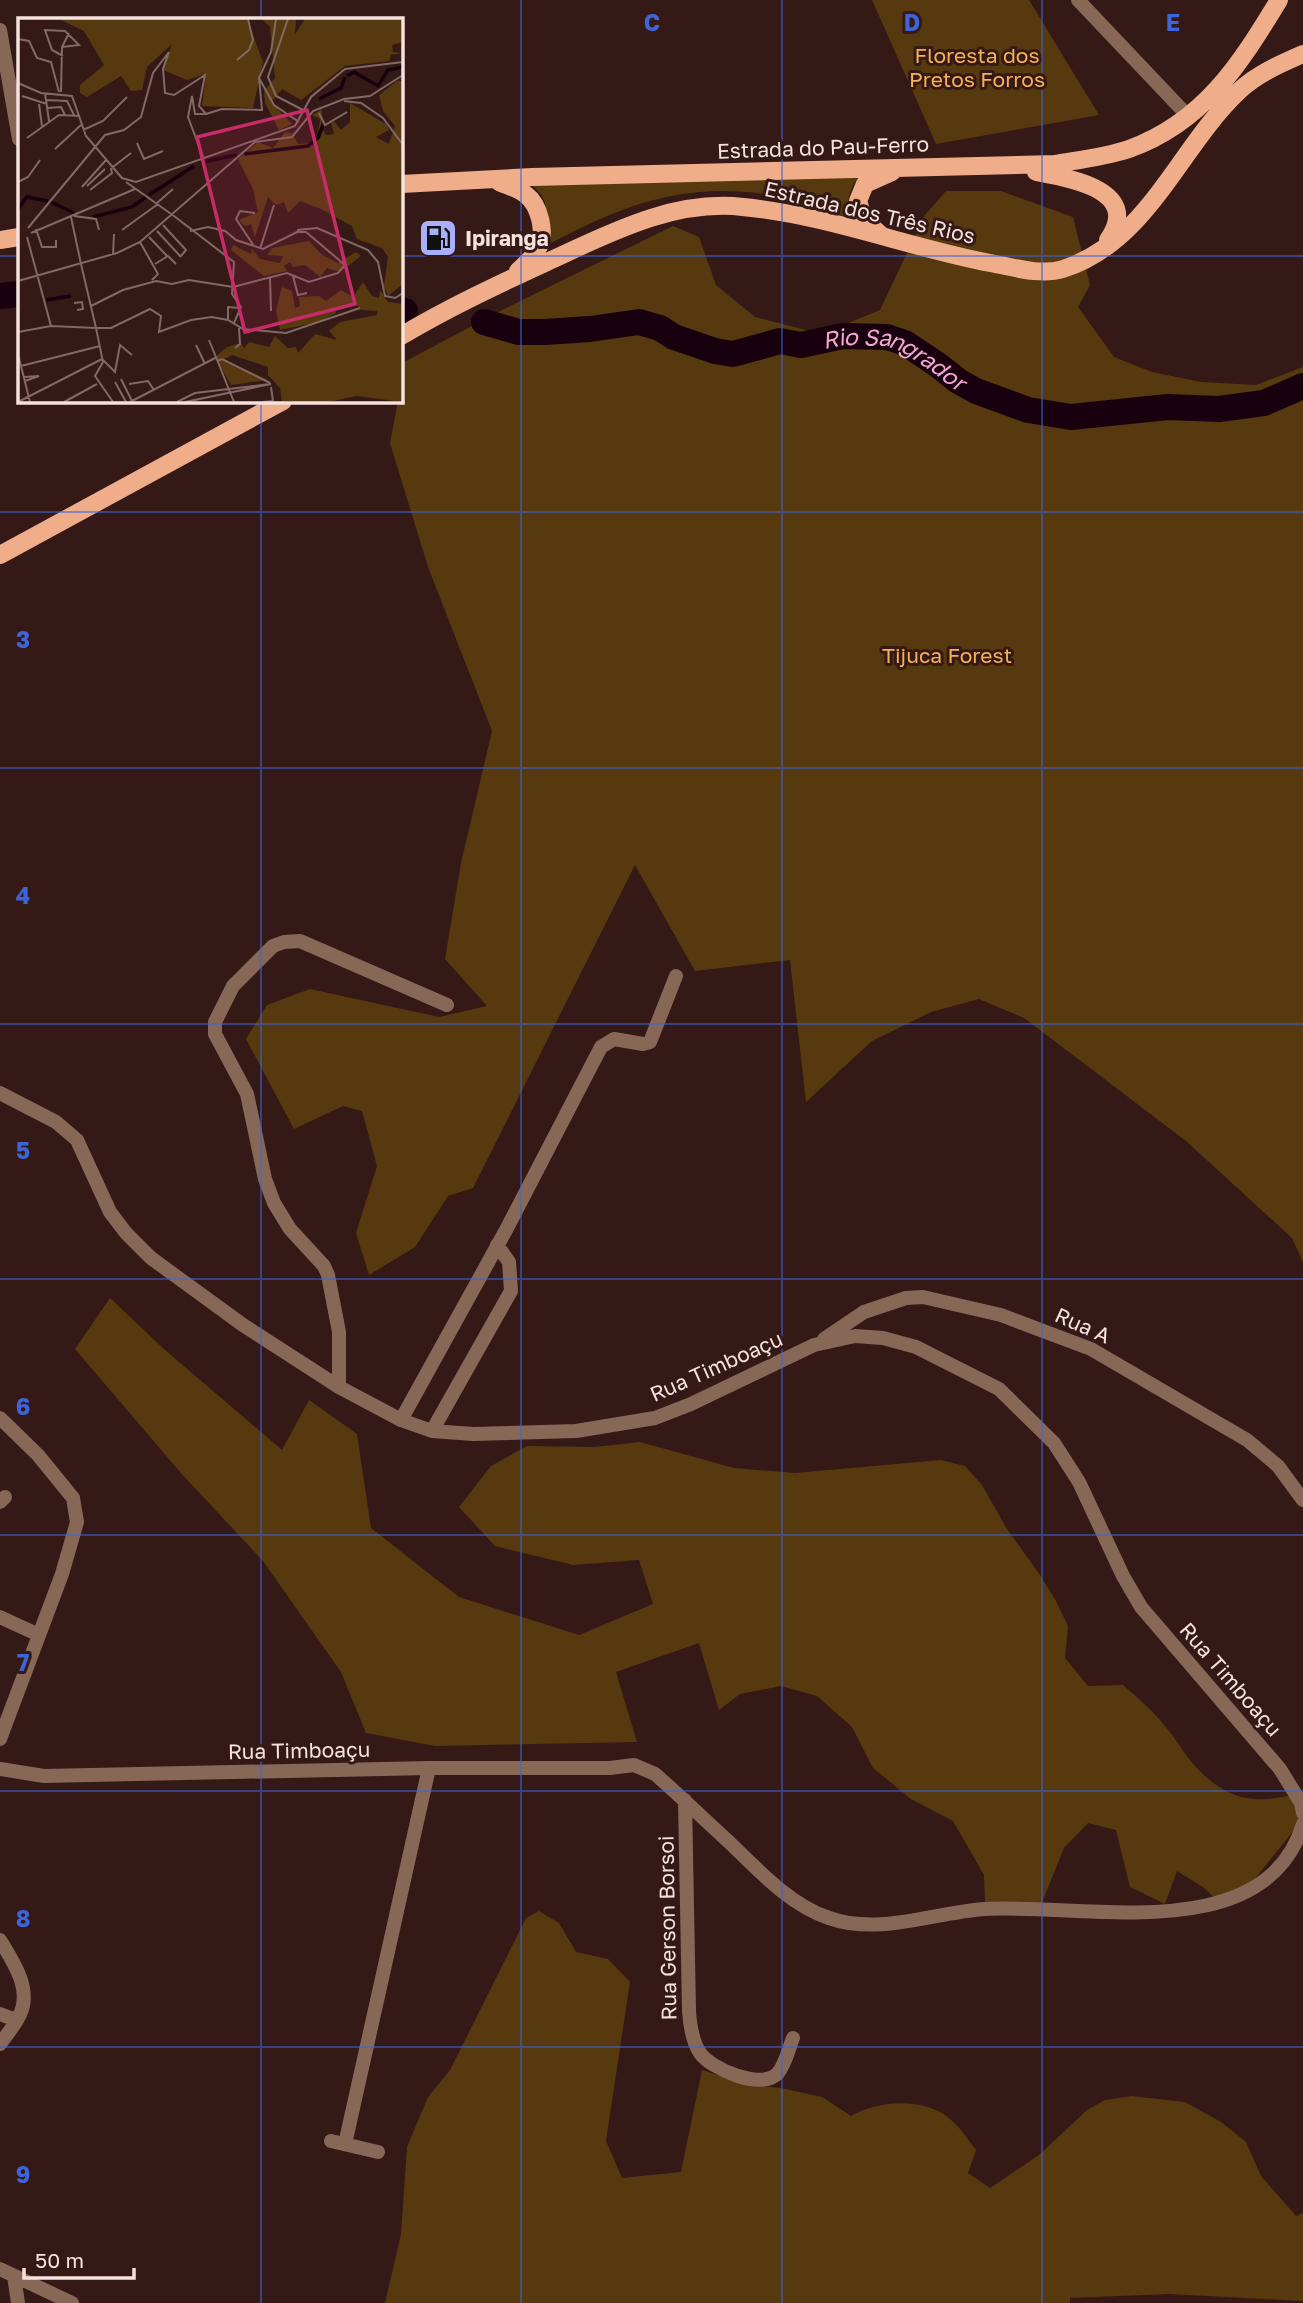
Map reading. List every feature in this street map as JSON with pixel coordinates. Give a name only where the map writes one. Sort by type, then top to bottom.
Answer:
[{"type":"main road","name":"Estrada dos Três Rios","points":[[402,335],[440,313],[510,279],[639,221],[681,209],[715,205],[772,211],[883,236],[959,257],[1040,271],[1062,269],[1103,248],[1127,229],[1154,199],[1213,120],[1275,2]]},
{"type":"main road","points":[[1231,88],[1303,54]]},
{"type":"main road","name":"Estrada do Pau-Ferro","points":[[402,184],[490,179],[1055,164],[1130,149],[1159,134],[1231,88]]},
{"type":"main road","points":[[1001,166],[1085,183],[1108,197],[1115,206],[1117,223],[1103,248]]},
{"type":"main road","points":[[883,236],[864,220],[859,210],[860,192],[865,184],[901,168]]},
{"type":"main road","points":[[490,179],[524,193],[534,205],[542,226],[536,252],[510,279]]},
{"type":"main road","points":[[0,555],[281,402]]},
{"type":"street","points":[[1078,0],[1188,116]]},
{"type":"street","points":[[0,30],[18,133]]},
{"type":"street","points":[[340,1387],[340,1332],[328,1275],[324,1266],[290,1229],[274,1203],[265,1179],[247,1094],[215,1034],[215,1022],[233,986],[273,946],[284,942],[300,941],[447,1004]]},
{"type":"street","points":[[401,1420],[601,1047],[614,1039],[643,1044],[650,1042],[676,976]]},
{"type":"street","name":"Rua Timboaçu","points":[[0,1093],[56,1122],[77,1140],[110,1212],[126,1233],[152,1258],[243,1325],[340,1387],[401,1420],[432,1431],[473,1434],[576,1432],[655,1418],[691,1405],[814,1345],[855,1336],[883,1338],[916,1347],[999,1389],[1031,1417],[1054,1443],[1079,1482],[1123,1576],[1141,1606],[1280,1769],[1301,1803],[1303,1813]]},
{"type":"street","points":[[432,1431],[510,1291],[509,1262],[497,1245]]},
{"type":"street","name":"Rua A","points":[[814,1345],[864,1312],[906,1298],[933,1299],[1001,1315],[1091,1349],[1247,1440],[1278,1466],[1303,1500]]},
{"type":"street","points":[[0,1418],[38,1455],[74,1498],[77,1522],[62,1574],[0,1739]]},
{"type":"street","points":[[0,1617],[39,1635]]},
{"type":"street","name":"Rua Timboaçu","points":[[0,1769],[44,1776],[429,1768],[610,1768],[634,1765],[655,1774],[769,1881],[793,1898],[831,1919],[875,1925],[986,1909],[1148,1913],[1216,1904],[1244,1892],[1268,1877],[1298,1841],[1303,1824]]},
{"type":"street","points":[[378,2152],[338,2143],[429,1768]]},
{"type":"street","name":"Rua Gerson Borsoi","points":[[685,1800],[689,2011],[695,2043],[701,2055],[723,2070],[742,2078],[757,2080],[779,2073],[793,2038]]},
{"type":"street","points":[[0,1940],[22,1982],[23,1999],[21,2012],[0,2045]]},
{"type":"street","points":[[0,2014],[16,2020]]},
{"type":"street","points":[[0,2269],[44,2296],[72,2303]]},
{"type":"street","points":[[14,2276],[18,2303]]},
{"type":"green space","name":"Floresta dos Pretos Forros","points":[[872,0],[1029,0],[1099,115],[936,144]]},
{"type":"green space","points":[[861,175],[849,196],[851,219],[779,196],[714,191],[684,194],[628,208],[542,248],[546,206],[538,191],[531,185]]},
{"type":"green space","name":"Tijuca Forest","points":[[946,191],[1001,191],[1073,217],[1090,285],[1078,307],[1114,357],[1152,372],[1201,382],[1256,385],[1303,367],[1303,1262],[1292,1238],[1186,1141],[1024,1018],[979,999],[931,1012],[872,1041],[806,1102],[790,960],[695,971],[635,865],[473,1188],[448,1196],[415,1247],[369,1275],[356,1233],[377,1166],[362,1111],[343,1106],[294,1129],[246,1039],[267,1005],[310,989],[439,1017],[487,1006],[445,959],[461,863],[492,731],[428,567],[390,443],[398,402],[402,402],[404,362],[504,309],[673,226],[699,237],[716,285],[755,317],[821,334],[880,310],[925,215]]},
{"type":"green space","points":[[110,1298],[165,1350],[282,1450],[309,1400],[357,1434],[371,1528],[459,1597],[579,1635],[653,1604],[639,1560],[573,1565],[495,1546],[459,1507],[491,1466],[527,1446],[594,1447],[640,1442],[734,1468],[795,1473],[941,1460],[965,1466],[982,1485],[1007,1529],[1056,1601],[1068,1626],[1065,1658],[1088,1686],[1123,1685],[1161,1721],[1195,1766],[1232,1794],[1245,1798],[1272,1799],[1303,1792],[1303,1826],[1295,1829],[1244,1892],[1219,1902],[1203,1887],[1177,1871],[1165,1904],[1130,1887],[1116,1830],[1088,1823],[1064,1848],[1041,1905],[985,1903],[984,1875],[953,1821],[911,1799],[873,1768],[852,1727],[817,1696],[781,1686],[740,1694],[719,1710],[699,1643],[616,1672],[637,1742],[435,1746],[366,1733],[341,1672],[263,1561],[180,1472],[75,1349]]},
{"type":"green space","points":[[539,1911],[559,1923],[576,1952],[608,1959],[630,1982],[606,2141],[622,2178],[681,2172],[702,2070],[744,2084],[781,2088],[822,2097],[851,2116],[888,2104],[929,2107],[951,2120],[964,2134],[976,2150],[968,2173],[990,2188],[1039,2155],[1087,2110],[1105,2100],[1132,2096],[1185,2102],[1221,2122],[1246,2142],[1261,2176],[1296,2216],[1303,2213],[1303,2301],[1169,2294],[1070,2298],[1070,2303],[385,2303],[401,2234],[407,2147],[428,2097],[450,2070],[526,1918]]},
{"type":"waterway","name":"Rio Sangrador","points":[[0,296],[18,294]]},
{"type":"waterway","name":"Rio Sangrador","points":[[484,322],[519,332],[590,329],[639,322],[715,351],[733,354],[780,341],[801,345],[843,336],[887,337],[905,343],[976,391],[1028,410],[1071,417],[1168,407],[1219,409],[1264,403],[1303,386]]},
{"type":"place","name":"Ipiranga","points":[[438,238]]}]
